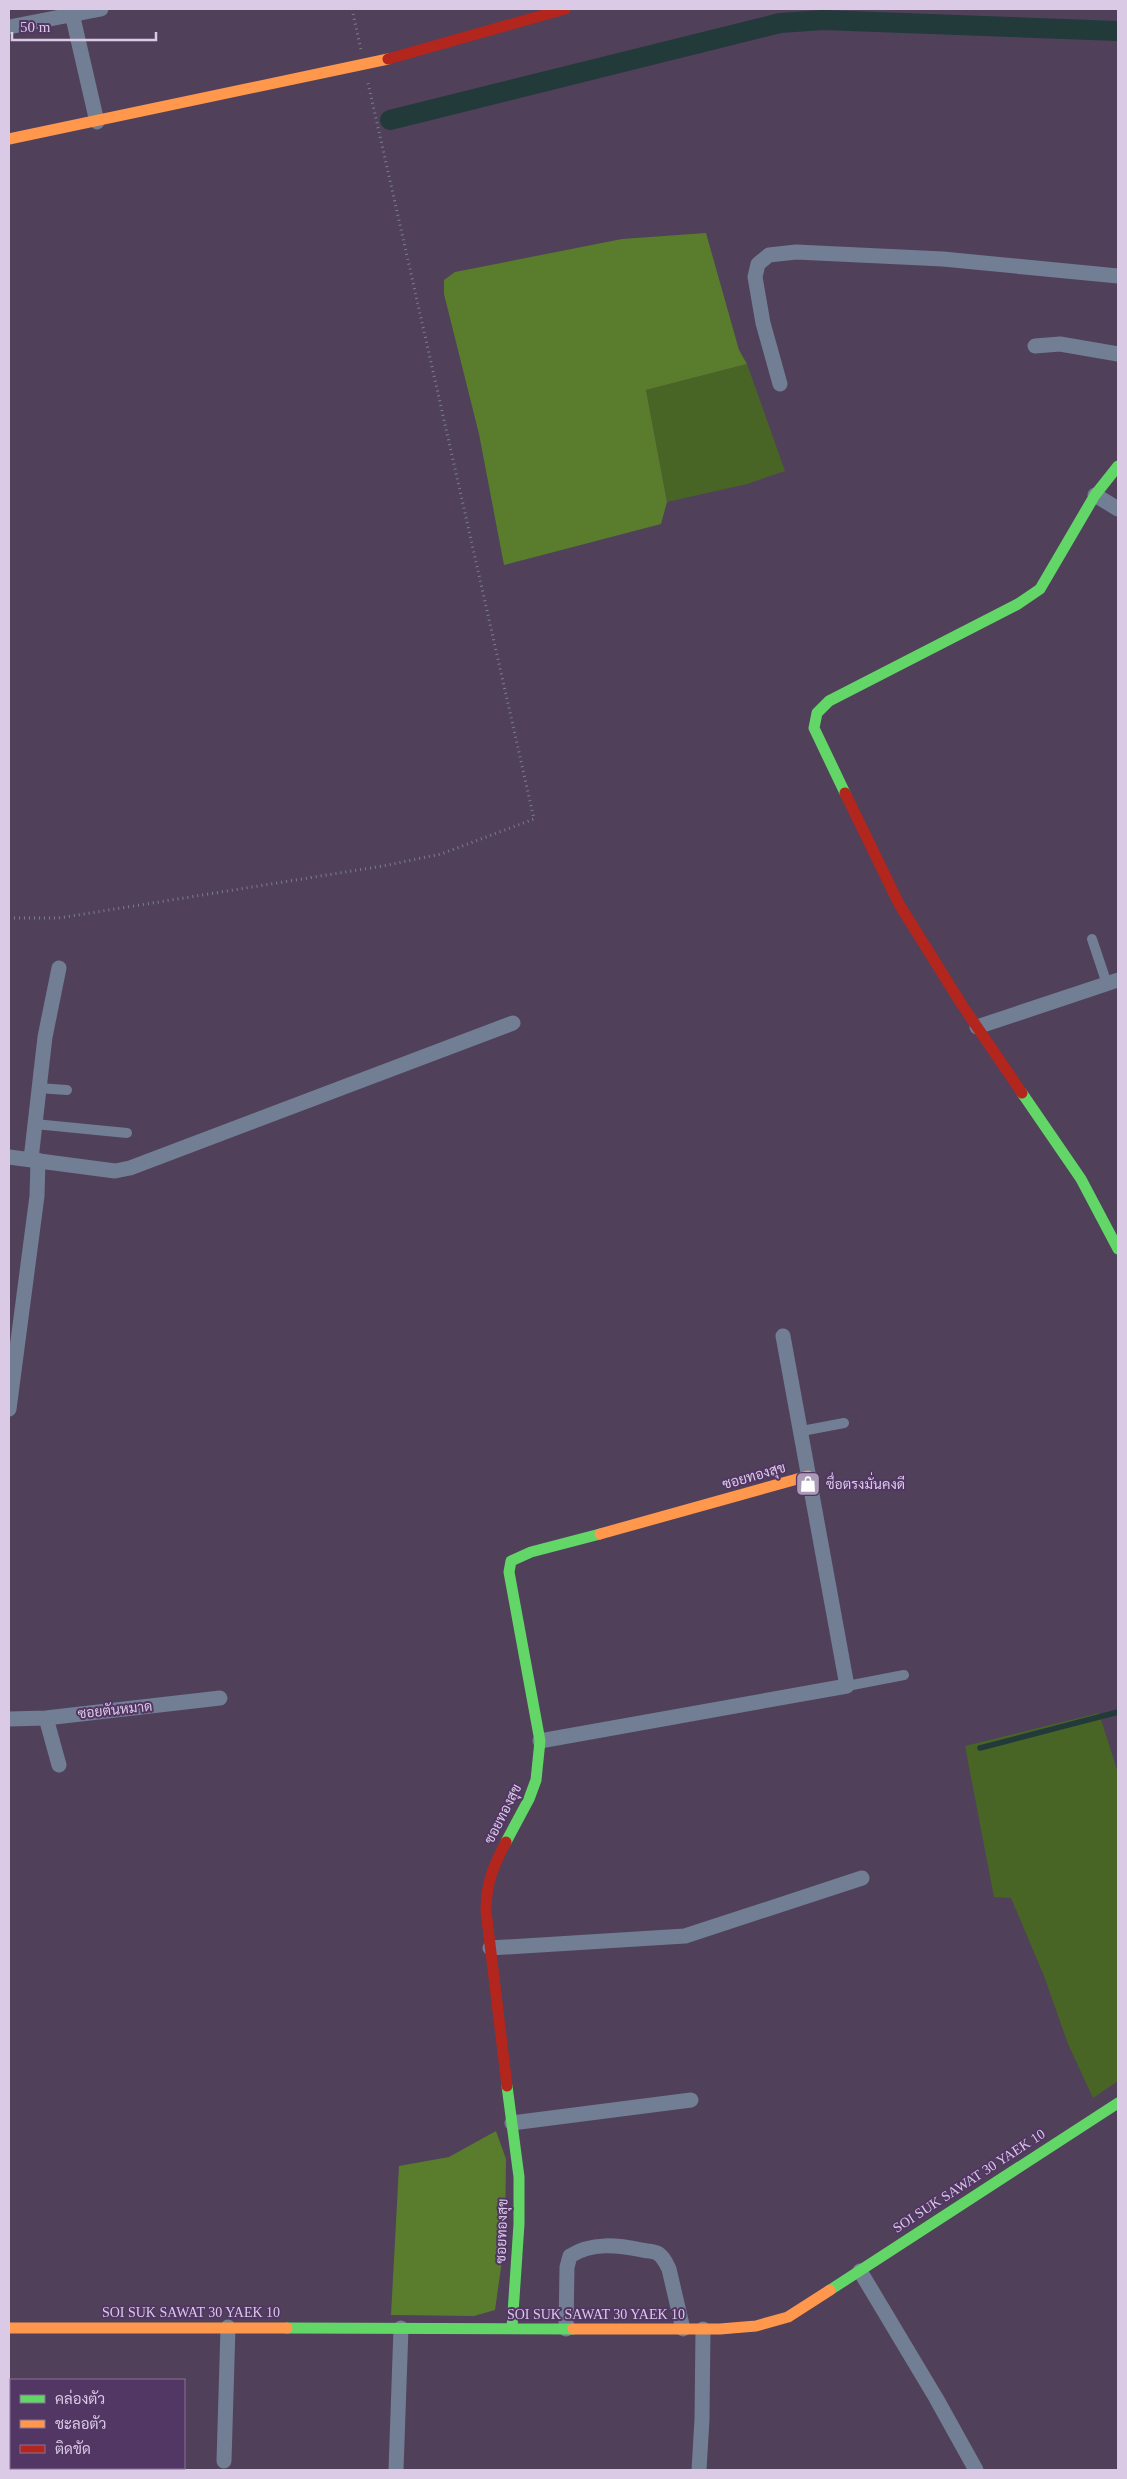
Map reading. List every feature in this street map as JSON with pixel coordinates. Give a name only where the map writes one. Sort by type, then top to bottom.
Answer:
[{"type":"street","points":[[9,27],[72,12],[101,9]]},
{"type":"street","points":[[9,139],[364,66],[565,9]]},
{"type":"street","points":[[72,12],[97,122]]},
{"type":"street","points":[[780,384],[763,323],[755,277],[758,264],[769,255],[796,252],[943,259],[1118,276]]},
{"type":"street","points":[[1035,346],[1060,344],[1118,354]]},
{"type":"street","points":[[1117,1242],[1081,1179],[977,1027],[887,882],[814,728],[814,719],[819,708],[1018,604],[1040,589],[1095,495],[1118,466]]},
{"type":"street","points":[[1095,495],[1118,509]]},
{"type":"street","points":[[9,1409],[37,1196],[34,1160],[38,1088],[45,1037],[59,968]]},
{"type":"street","points":[[977,1027],[1113,982]]},
{"type":"street","points":[[9,1157],[115,1171],[130,1168],[513,1023]]},
{"type":"street","points":[[540,1741],[847,1686],[808,1476],[802,1431],[783,1336]]},
{"type":"street","name":"ซอยทองสุข","points":[[512,2328],[519,2224],[519,2177],[490,1948],[486,1889],[493,1866],[529,1799],[536,1780],[540,1741],[509,1572],[511,1561],[531,1552],[641,1524],[808,1476]]},
{"type":"street","name":"ซอยตันหมาด","points":[[9,1719],[46,1718],[220,1698]]},
{"type":"street","points":[[46,1718],[59,1764]]},
{"type":"street","points":[[490,1948],[685,1936],[862,1878]]},
{"type":"street","points":[[512,2123],[691,2100]]},
{"type":"street","name":"SOI SUK SAWAT 30 YAEK 10","points":[[9,2328],[228,2327],[683,2330],[736,2329],[761,2326],[782,2320],[1118,2102]]},
{"type":"street","points":[[566,2329],[567,2267],[570,2256],[580,2250],[595,2246],[620,2246],[657,2253],[664,2259],[668,2268],[683,2330]]},
{"type":"street","points":[[860,2271],[936,2398],[976,2470]]},
{"type":"street","points":[[224,2461],[228,2327]]},
{"type":"street","points":[[396,2470],[401,2328]]},
{"type":"street","points":[[699,2470],[702,2419],[703,2329]]},
{"type":"lane","points":[[1092,939],[1113,982]]},
{"type":"lane","points":[[38,1088],[67,1090]]},
{"type":"lane","points":[[35,1124],[127,1133]]},
{"type":"lane","points":[[802,1431],[844,1423]]},
{"type":"lane","points":[[847,1686],[904,1675]]},
{"type":"path","points":[[9,918],[59,918],[383,866],[441,854],[534,819],[352,9]]},
{"type":"green space","points":[[706,233],[739,350],[747,364],[646,390],[667,502],[661,524],[504,565],[479,434],[444,294],[444,280],[455,272],[622,239]]},
{"type":"green space","points":[[747,364],[785,471],[747,484],[667,502],[646,390]]},
{"type":"green space","points":[[1099,1713],[1118,1773],[1118,2081],[1093,2098],[1068,2044],[1044,1976],[1011,1898],[994,1897],[965,1746]]},
{"type":"green space","points":[[496,2131],[506,2159],[505,2239],[495,2310],[474,2316],[391,2315],[399,2166],[449,2157]]},
{"type":"waterway","points":[[390,120],[780,23],[823,20],[1118,31]]},
{"type":"waterway","points":[[980,1748],[1118,1712]]},
{"type":"traffic: fast","points":[[845,793],[814,728],[817,713],[829,701],[1018,604],[1040,589],[1095,495],[1118,466]]},
{"type":"traffic: fast","points":[[1022,1093],[1081,1179],[1118,1249]]},
{"type":"traffic: fast","points":[[506,1842],[529,1799],[536,1780],[540,1741],[509,1572],[511,1561],[531,1552],[600,1534]]},
{"type":"traffic: fast","points":[[507,2086],[519,2177],[519,2224],[512,2328]]},
{"type":"traffic: fast","points":[[830,2290],[1118,2103]]},
{"type":"traffic: fast","points":[[287,2328],[573,2329]]},
{"type":"traffic: slow","points":[[9,139],[388,59]]},
{"type":"traffic: slow","points":[[600,1534],[808,1476]]},
{"type":"traffic: slow","points":[[573,2329],[720,2329],[756,2326],[788,2317],[830,2290]]},
{"type":"traffic: slow","points":[[9,2328],[287,2328]]},
{"type":"traffic: jam","points":[[388,59],[565,9]]},
{"type":"traffic: jam","points":[[845,793],[899,904],[962,1005],[1022,1093]]},
{"type":"traffic: jam","points":[[506,1842],[491,1875],[487,1892],[486,1911],[507,2086]]},
{"type":"place","name":"ซื่อตรงมั่นคงดี","points":[[808,1484]]}]
